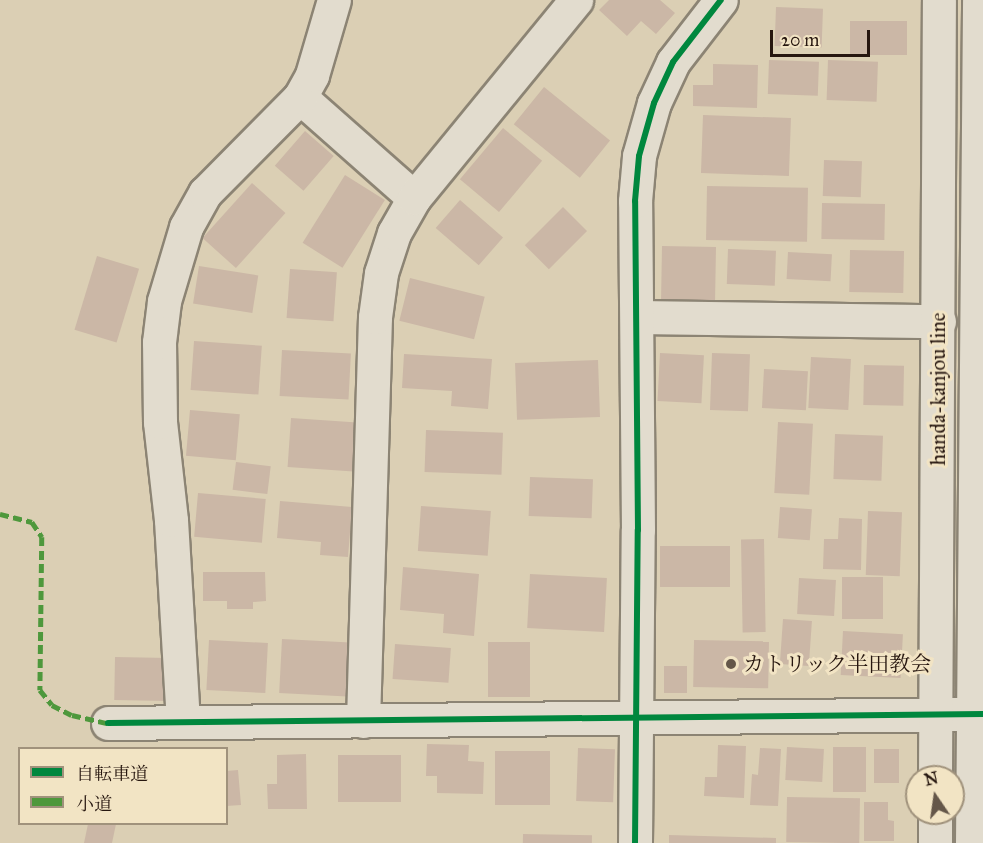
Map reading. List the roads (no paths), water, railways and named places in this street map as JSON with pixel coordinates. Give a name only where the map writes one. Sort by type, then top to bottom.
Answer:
[{"type":"street","points":[[183,722],[171,520],[160,422],[159,342],[164,301],[186,227],[205,193],[300,97],[312,75],[334,0]]},
{"type":"street","points":[[363,721],[375,317],[381,273],[394,233],[414,198],[576,0]]},
{"type":"street","points":[[636,843],[637,317],[635,201],[639,156],[654,103],[673,62],[721,0]]},
{"type":"street","name":"handa-kanjou line","points":[[935,765],[939,0]]},
{"type":"street","name":"handa-kanjou line","points":[[972,843],[978,714],[979,0]]},
{"type":"street","points":[[300,97],[414,198]]},
{"type":"street","points":[[637,317],[939,321]]},
{"type":"street","points":[[108,723],[978,714]]},
{"type":"street","points":[[935,825],[935,843]]},
{"type":"place","name":"カトリック半田教会","points":[[731,664]]}]
